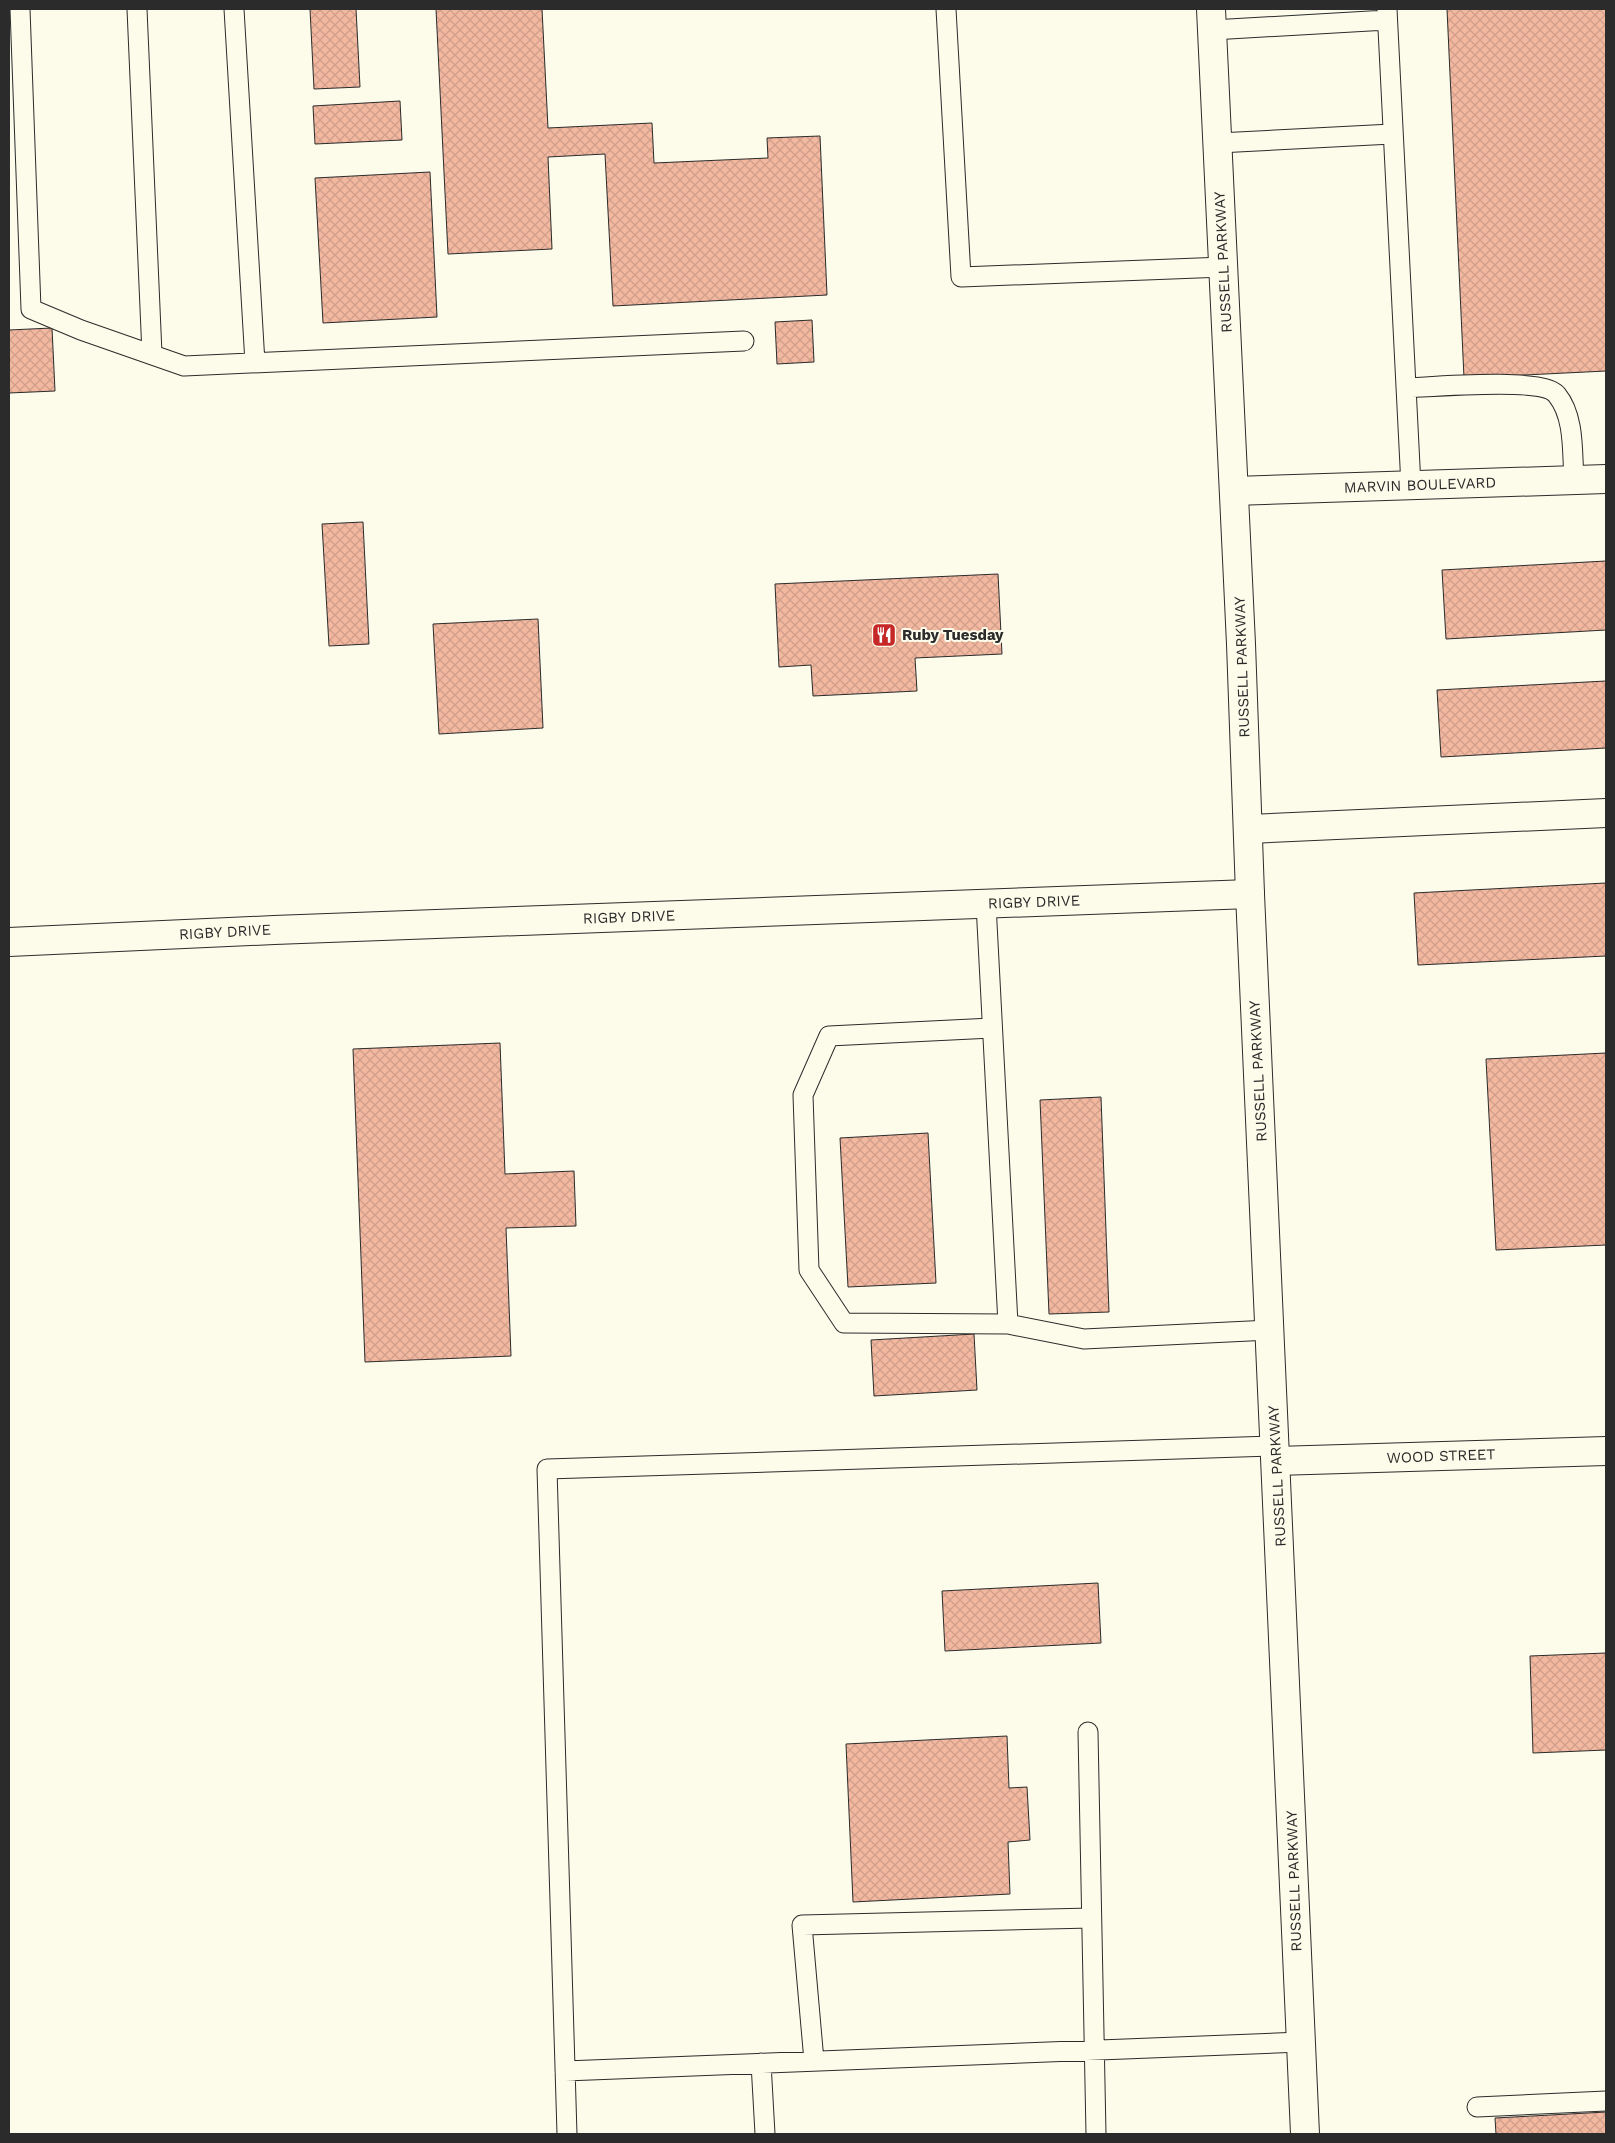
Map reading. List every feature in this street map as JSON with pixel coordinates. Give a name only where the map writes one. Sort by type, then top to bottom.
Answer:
[{"type":"street","name":"RUSSELL PARKWAY","points":[[1212,19],[1305,2134]]},
{"type":"street","name":"MARVIN BOULEVARD","points":[[1234,491],[1606,479]]},
{"type":"street","points":[[1249,829],[1606,813]]},
{"type":"street","name":"RIGBY DRIVE","points":[[9,942],[264,930],[1250,894]]},
{"type":"street","name":"WOOD STREET","points":[[1276,1453],[1606,1451]]},
{"type":"lane","points":[[20,9],[31,310],[81,330],[184,366],[744,341]]},
{"type":"lane","points":[[137,9],[152,354]]},
{"type":"lane","points":[[234,9],[255,363]]},
{"type":"lane","points":[[946,9],[961,277],[1224,268]]},
{"type":"lane","points":[[1212,19],[1387,15],[1411,486]]},
{"type":"lane","points":[[1218,143],[1392,134]]},
{"type":"lane","points":[[1406,388],[1516,384],[1556,392],[1564,404],[1570,426],[1574,480]]},
{"type":"lane","points":[[986,904],[1008,1324]]},
{"type":"lane","points":[[992,1028],[829,1036],[803,1095],[809,1270],[844,1323],[1008,1324],[1084,1339],[1270,1330]]},
{"type":"lane","points":[[567,2134],[547,1469],[1276,1453]]},
{"type":"lane","points":[[1088,1732],[1096,2134]]},
{"type":"lane","points":[[814,2061],[802,1925],[1091,1918]]},
{"type":"lane","points":[[565,2071],[1301,2042]]},
{"type":"lane","points":[[761,2063],[765,2134]]},
{"type":"lane","points":[[1477,2107],[1606,2101]]},
{"type":"building","points":[[310,9],[356,9],[360,87],[314,89]]},
{"type":"building","points":[[436,9],[542,9],[548,128],[652,123],[654,163],[768,158],[767,138],[820,136],[827,295],[613,306],[605,154],[548,157],[552,249],[448,254]]},
{"type":"building","points":[[1447,9],[1606,9],[1606,371],[1464,378]]},
{"type":"building","points":[[400,101],[402,140],[315,144],[313,106]]},
{"type":"building","points":[[430,172],[437,317],[323,323],[315,178]]},
{"type":"building","points":[[812,320],[814,362],[777,364],[775,322]]},
{"type":"building","points":[[52,328],[55,391],[9,393],[9,330]]},
{"type":"building","points":[[363,522],[369,644],[329,646],[322,524]]},
{"type":"building","points":[[1606,561],[1606,630],[1446,639],[1442,570]]},
{"type":"building","points":[[998,574],[1002,654],[915,658],[917,691],[813,696],[811,665],[779,667],[775,584]]},
{"type":"building","points":[[538,619],[543,728],[439,734],[433,624]]},
{"type":"building","points":[[1606,681],[1606,748],[1441,757],[1437,690]]},
{"type":"building","points":[[1606,883],[1606,956],[1418,965],[1414,893]]},
{"type":"building","points":[[500,1043],[505,1174],[574,1171],[576,1226],[506,1228],[511,1356],[365,1362],[353,1049]]},
{"type":"building","points":[[1606,1053],[1606,1245],[1496,1250],[1486,1059]]},
{"type":"building","points":[[1101,1097],[1109,1312],[1049,1314],[1040,1100]]},
{"type":"building","points":[[928,1133],[936,1283],[848,1287],[840,1138]]},
{"type":"building","points":[[974,1334],[977,1390],[874,1396],[871,1340]]},
{"type":"building","points":[[1098,1583],[1101,1643],[945,1651],[942,1591]]},
{"type":"building","points":[[1606,1653],[1606,1750],[1533,1753],[1530,1656]]},
{"type":"building","points":[[1007,1736],[1009,1788],[1027,1787],[1030,1840],[1008,1842],[1010,1894],[853,1902],[846,1744]]},
{"type":"building","points":[[1606,2112],[1606,2134],[1496,2134],[1495,2118]]},
{"type":"place","name":"Ruby Tuesday","points":[[884,635]]}]
